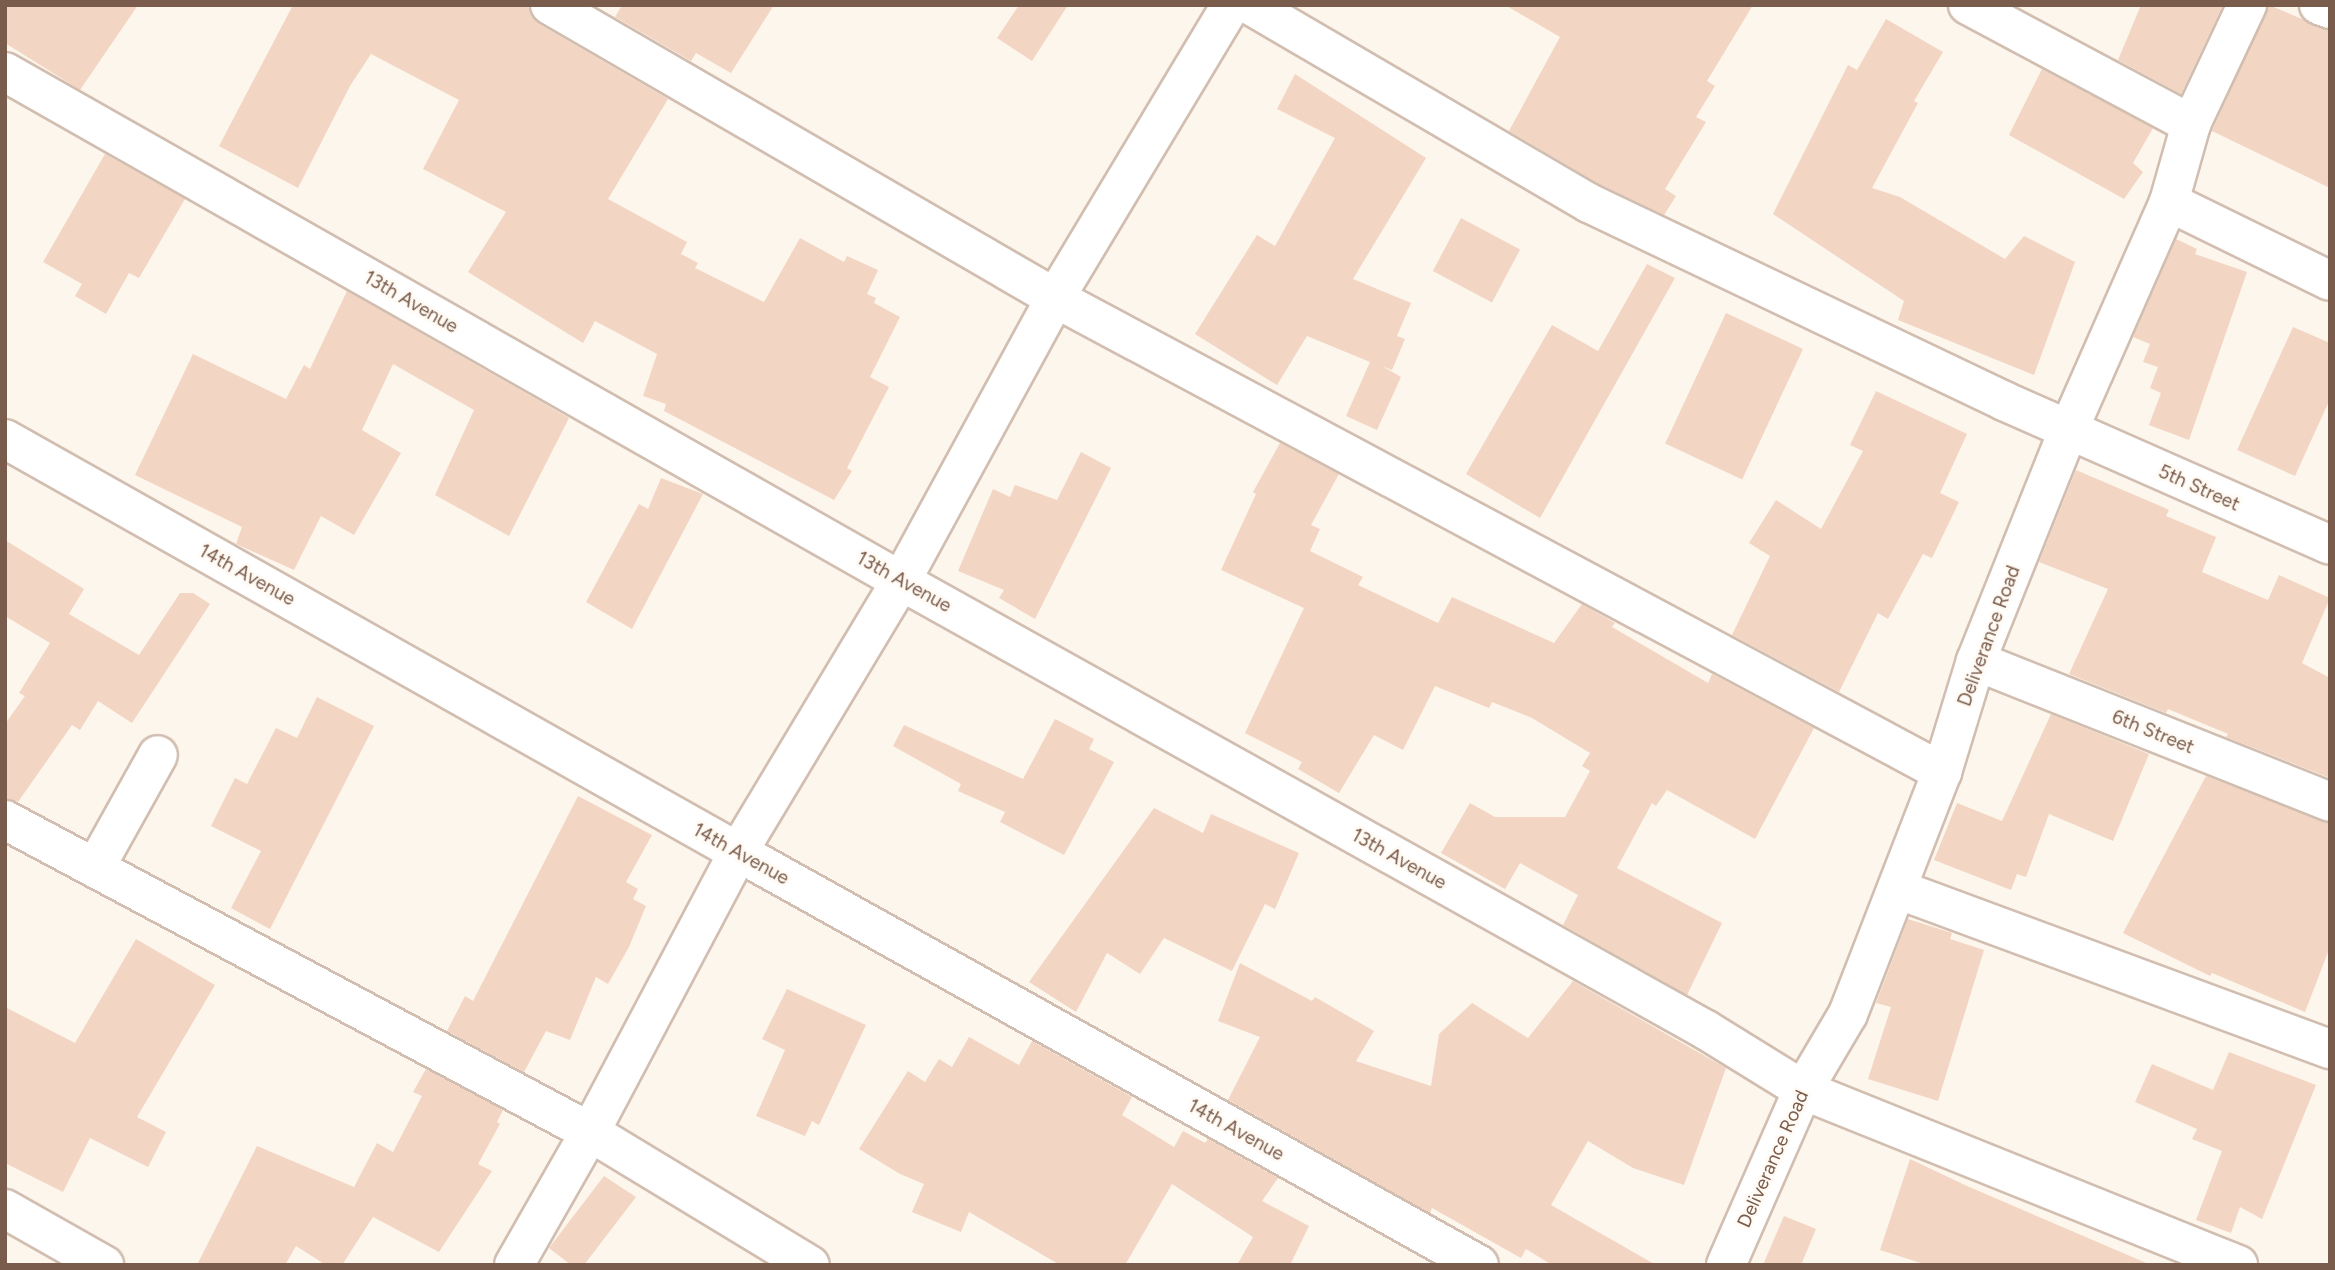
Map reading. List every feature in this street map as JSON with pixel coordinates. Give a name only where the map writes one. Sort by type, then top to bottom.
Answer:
[{"type":"street","points":[[550,5],[1055,298],[1942,772]]},
{"type":"street","points":[[514,1265],[590,1132],[738,852],[901,581],[1055,298],[1231,5]]},
{"type":"street","name":"5th Street","points":[[1250,5],[1589,203],[2068,431],[2330,545]]},
{"type":"street","points":[[1968,5],[2191,124]]},
{"type":"street","name":"Deliverance Road","points":[[1726,1265],[1803,1090],[1848,1014],[1942,772],[1976,662],[2068,431],[2169,202],[2191,124],[2247,5]]},
{"type":"street","points":[[2319,5],[2330,9]]},
{"type":"street","name":"13th Avenue","points":[[5,72],[901,581],[1706,1030],[1803,1090],[2238,1265]]},
{"type":"street","points":[[2169,202],[2330,281]]},
{"type":"street","name":"14th Avenue","points":[[5,439],[1479,1265]]},
{"type":"street","name":"6th Street","points":[[1976,662],[2330,802]]},
{"type":"street","points":[[95,869],[158,755]]},
{"type":"street","points":[[5,820],[590,1132],[810,1265]]},
{"type":"street","points":[[1897,889],[2330,1049]]},
{"type":"street","points":[[5,1209],[104,1265]]},
{"type":"building","points":[[5,5],[138,5],[80,90],[5,43]]},
{"type":"building","points":[[293,5],[528,5],[531,16],[539,24],[668,99],[608,199],[687,242],[681,254],[698,263],[695,268],[764,302],[800,238],[844,262],[847,256],[878,270],[867,294],[876,298],[874,303],[900,317],[870,377],[889,387],[847,468],[852,471],[834,500],[664,411],[666,404],[643,396],[657,354],[595,321],[583,343],[468,272],[506,212],[423,169],[459,100],[371,54],[350,86],[298,188],[219,146]]},
{"type":"building","points":[[622,5],[774,5],[731,73],[696,53],[691,61],[615,17]]},
{"type":"building","points":[[1019,5],[1068,5],[1032,61],[997,38]]},
{"type":"building","points":[[1505,5],[1753,5],[1707,81],[1715,86],[1696,117],[1706,122],[1665,189],[1676,196],[1664,215],[1599,184],[1509,131],[1560,37]]},
{"type":"building","points":[[2141,5],[2223,5],[2181,94],[2118,60]]},
{"type":"building","points":[[2269,5],[2330,31],[2330,188],[2212,131]]},
{"type":"building","points":[[1886,19],[1943,52],[1914,101],[1918,103],[1872,188],[1900,197],[2005,259],[2024,236],[2075,262],[2034,375],[1898,320],[1904,301],[1773,214],[1848,65],[1857,70]]},
{"type":"building","points":[[2042,69],[2153,128],[2133,163],[2143,172],[2124,199],[2009,135]]},
{"type":"building","points":[[1295,74],[1426,158],[1353,279],[1411,303],[1397,336],[1405,339],[1392,370],[1382,366],[1401,377],[1377,430],[1346,416],[1370,362],[1307,336],[1277,385],[1195,334],[1257,235],[1275,246],[1335,138],[1277,109]]},
{"type":"building","points":[[105,154],[185,199],[139,278],[129,273],[106,314],[75,296],[82,284],[43,262]]},
{"type":"building","points":[[1461,218],[1520,249],[1492,302],[1433,271]]},
{"type":"building","points":[[2176,239],[2197,249],[2195,254],[2247,272],[2189,440],[2149,425],[2161,393],[2150,388],[2158,367],[2143,362],[2150,344],[2133,337]]},
{"type":"building","points":[[1647,264],[1675,278],[1540,518],[1466,474],[1552,325],[1598,351]]},
{"type":"building","points":[[347,291],[569,418],[509,536],[435,495],[474,410],[393,364],[362,430],[401,453],[354,535],[321,516],[294,570],[236,544],[242,527],[135,475],[193,354],[286,399],[304,365],[310,369]]},
{"type":"building","points":[[1726,313],[1803,349],[1742,479],[1665,444]]},
{"type":"building","points":[[2293,327],[2330,343],[2330,399],[2295,476],[2237,450]]},
{"type":"building","points":[[1876,391],[1967,434],[1940,493],[1959,502],[1932,558],[1923,554],[1888,619],[1878,613],[1839,692],[1732,635],[1770,556],[1749,543],[1776,500],[1821,529],[1863,451],[1850,445]]},
{"type":"building","points":[[1280,443],[1339,474],[1311,525],[1320,529],[1310,551],[1363,577],[1358,585],[1438,623],[1452,597],[1554,643],[1582,604],[1615,623],[1612,627],[1708,683],[1712,674],[1814,728],[1755,839],[1667,790],[1656,806],[1652,803],[1617,868],[1722,923],[1687,995],[1563,925],[1578,895],[1520,863],[1505,889],[1441,853],[1470,803],[1495,817],[1565,817],[1590,771],[1582,766],[1590,753],[1532,718],[1492,702],[1489,708],[1435,686],[1403,750],[1374,735],[1339,793],[1298,769],[1302,762],[1245,733],[1304,608],[1221,570],[1256,494],[1253,492]]},
{"type":"building","points":[[1081,452],[1111,468],[1035,619],[999,598],[1004,590],[958,571],[993,489],[1010,497],[1015,485],[1057,500]]},
{"type":"building","points":[[2076,470],[2165,508],[2169,510],[2166,516],[2216,537],[2202,572],[2268,600],[2279,575],[2330,598],[2302,663],[2330,678],[2330,778],[2226,737],[2228,734],[2168,709],[2166,713],[2069,674],[2108,589],[2039,562]]},
{"type":"building","points":[[661,478],[703,494],[632,629],[586,602],[639,504],[648,509]]},
{"type":"building","points":[[5,540],[84,589],[69,614],[139,655],[180,593],[193,593],[210,604],[132,723],[98,701],[80,730],[72,725],[18,802],[5,798],[5,724],[25,696],[19,693],[50,643],[5,616]]},
{"type":"building","points":[[317,697],[374,726],[270,929],[231,908],[261,851],[211,826],[235,778],[247,784],[276,728],[297,738]]},
{"type":"building","points":[[2051,714],[2149,754],[2113,841],[2049,814],[2026,877],[2017,874],[2011,890],[1934,860],[1957,803],[2002,821]]},
{"type":"building","points":[[1055,719],[1094,739],[1089,749],[1114,762],[1064,855],[1000,822],[1005,812],[958,791],[961,784],[893,746],[904,725],[1023,779]]},
{"type":"building","points":[[2206,776],[2330,823],[2330,947],[2305,1012],[2212,973],[2210,976],[2123,933]]},
{"type":"building","points":[[578,796],[652,835],[626,882],[638,889],[633,899],[646,906],[629,947],[608,984],[596,977],[570,1040],[546,1031],[524,1072],[447,1031],[465,996],[473,1001]]},
{"type":"building","points":[[1154,808],[1203,833],[1211,814],[1299,853],[1275,909],[1265,904],[1232,971],[1164,938],[1140,974],[1107,953],[1076,1012],[1029,982]]},
{"type":"building","points":[[1908,919],[1952,933],[1950,939],[1984,950],[1938,1101],[1868,1079],[1891,1007],[1876,1003]]},
{"type":"building","points":[[136,939],[215,985],[137,1117],[166,1132],[148,1167],[90,1138],[63,1192],[5,1163],[5,1007],[75,1043]]},
{"type":"building","points":[[1240,963],[1312,1001],[1315,997],[1374,1031],[1356,1061],[1431,1086],[1439,1034],[1472,1003],[1528,1038],[1573,981],[1726,1068],[1684,1185],[1633,1168],[1588,1141],[1551,1205],[1656,1265],[1552,1265],[1526,1249],[1521,1258],[1432,1208],[1430,1213],[1228,1100],[1260,1037],[1218,1021]]},
{"type":"building","points":[[787,989],[866,1025],[819,1125],[812,1121],[805,1136],[756,1116],[785,1050],[762,1039]]},
{"type":"building","points":[[969,1037],[1019,1065],[1032,1041],[1132,1097],[1122,1115],[1174,1147],[1183,1131],[1205,1143],[1208,1139],[1278,1178],[1262,1201],[1309,1226],[1290,1265],[1237,1265],[1253,1237],[1172,1184],[1125,1265],[1060,1265],[969,1212],[961,1232],[912,1212],[924,1184],[900,1174],[859,1149],[908,1071],[925,1082],[939,1059],[952,1067]]},
{"type":"building","points":[[2229,1052],[2316,1085],[2262,1219],[2240,1207],[2231,1233],[2196,1220],[2222,1151],[2192,1139],[2197,1129],[2135,1102],[2152,1064],[2213,1090]]},
{"type":"building","points":[[426,1069],[503,1110],[497,1122],[500,1124],[478,1164],[492,1171],[439,1252],[373,1217],[342,1265],[326,1265],[296,1246],[285,1265],[197,1265],[257,1146],[354,1187],[377,1143],[393,1152],[422,1096],[413,1092]]},
{"type":"building","points":[[1910,1159],[2151,1265],[1927,1265],[1880,1250]]},
{"type":"building","points":[[604,1176],[636,1197],[584,1265],[571,1265],[549,1248]]},
{"type":"building","points":[[1784,1216],[1816,1229],[1801,1265],[1763,1265]]}]
